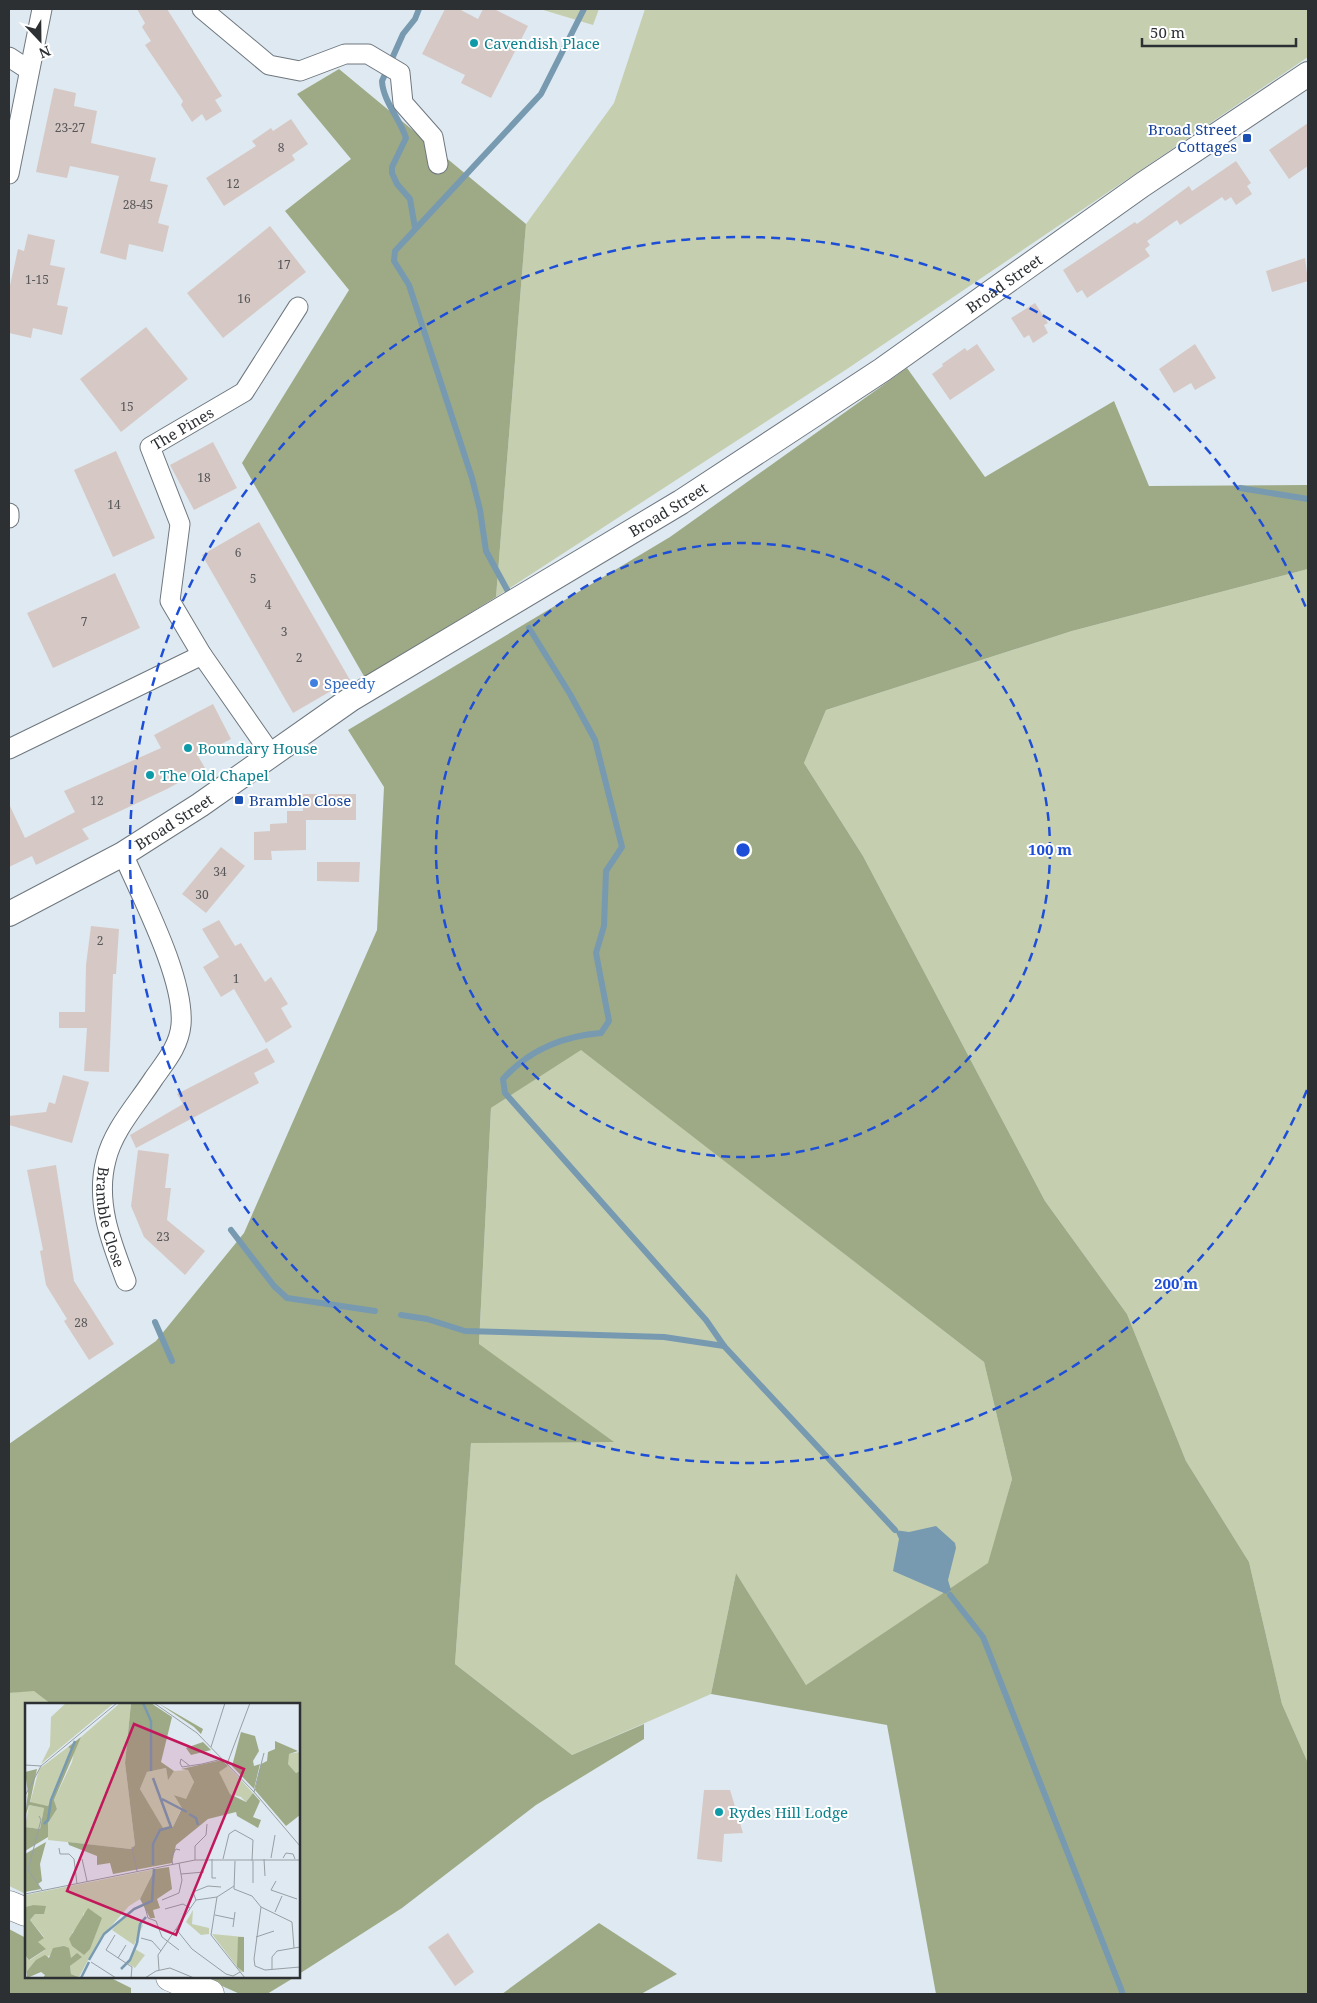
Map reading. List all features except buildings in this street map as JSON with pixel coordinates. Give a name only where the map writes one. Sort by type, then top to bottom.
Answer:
[{"type":"main road","points":[[9,1905],[25,1912]]},
{"type":"street","points":[[9,174],[42,9]]},
{"type":"street","points":[[202,9],[269,65],[300,71],[345,54],[368,54],[400,73],[402,103],[433,137],[438,164]]},
{"type":"street","points":[[9,57],[29,70]]},
{"type":"street","name":"Broad Street","points":[[9,914],[123,854],[200,805],[350,699],[681,502],[882,370],[1142,185],[1308,74]]},
{"type":"street","name":"The Pines","points":[[271,754],[202,655],[170,601],[180,524],[150,447],[244,392],[298,308]]},
{"type":"street","points":[[9,513],[9,518]]},
{"type":"street","points":[[9,749],[202,655]]},
{"type":"street","name":"Bramble Close","points":[[123,854],[175,977],[181,1002],[182,1024],[179,1042],[119,1130],[106,1159],[103,1213],[109,1238],[126,1281]]},
{"type":"green space","points":[[540,9],[599,9],[593,25]]},
{"type":"green space","points":[[645,9],[1308,9],[1308,57],[847,369],[496,597],[526,224],[614,103]]},
{"type":"green space","points":[[339,69],[526,224],[496,597],[365,678],[242,463],[349,290],[285,211],[351,159],[297,94]]},
{"type":"green space","points":[[907,368],[985,477],[1114,401],[1149,486],[1308,485],[1308,569],[1072,631],[826,710],[804,763],[863,856],[1045,1201],[1127,1314],[1186,1461],[1249,1562],[1282,1704],[1308,1763],[1308,1994],[936,1994],[887,1725],[711,1694],[736,1573],[806,1685],[988,1563],[1012,1479],[984,1362],[581,1050],[491,1108],[479,1344],[614,1442],[471,1443],[455,1664],[572,1755],[644,1724],[644,1739],[536,1805],[402,1908],[300,1973],[300,1703],[50,1703],[34,1691],[9,1693],[9,1444],[156,1341],[244,1233],[377,930],[384,787],[348,730],[670,537]]},
{"type":"green space","points":[[1308,569],[1308,1763],[1282,1704],[1249,1562],[1186,1461],[1127,1314],[1045,1201],[863,856],[804,763],[826,710],[1072,631]]},
{"type":"green space","points":[[581,1049],[984,1362],[1012,1479],[989,1563],[806,1685],[736,1573],[711,1694],[572,1755],[455,1664],[471,1442],[613,1442],[479,1345],[491,1108]]},
{"type":"green space","points":[[34,1690],[50,1703],[25,1703],[25,1894],[9,1886],[9,1693]]},
{"type":"green space","points":[[599,1923],[677,1974],[641,1994],[502,1994]]},
{"type":"green space","points":[[9,1929],[25,1937],[25,1978],[111,1978],[131,1988],[131,1994],[9,1994]]},
{"type":"green space","points":[[204,1978],[293,1978],[267,1994],[240,1994]]},
{"type":"water","points":[[936,1526],[955,1543],[956,1548],[948,1580],[951,1590],[946,1594],[893,1571],[899,1539],[895,1530],[909,1532]]},
{"type":"waterway","points":[[415,228],[410,199],[397,184],[392,173],[392,167],[406,138],[385,96],[382,81],[403,34],[415,19],[419,9]]},
{"type":"waterway","points":[[510,595],[486,551],[480,510],[472,478],[409,285],[394,261],[395,251],[541,94],[584,9]]},
{"type":"waterway","points":[[1240,488],[1308,499]]},
{"type":"waterway","points":[[529,628],[570,694],[595,740],[622,847],[606,871],[604,926],[596,953],[609,1021],[601,1033],[561,1041],[536,1052],[524,1060],[503,1079],[505,1093],[706,1320],[724,1346],[895,1530]]},
{"type":"waterway","points":[[231,1230],[274,1286],[287,1298],[375,1311]]},
{"type":"waterway","points":[[401,1315],[427,1319],[465,1331],[664,1337],[724,1346]]},
{"type":"waterway","points":[[155,1322],[172,1361]]},
{"type":"waterway","points":[[950,1595],[983,1637],[1123,1994]]},
{"type":"place","name":"Cavendish Place","points":[[474,43]]},
{"type":"place","name":"Broad Street Cottages","points":[[1247,138]]},
{"type":"place","name":"Speedy","points":[[314,683]]},
{"type":"place","name":"Boundary House","points":[[188,748]]},
{"type":"place","name":"The Old Chapel","points":[[150,775]]},
{"type":"place","name":"Bramble Close","points":[[239,800]]},
{"type":"place","name":"Rydes Hill Lodge","points":[[719,1812]]}]
